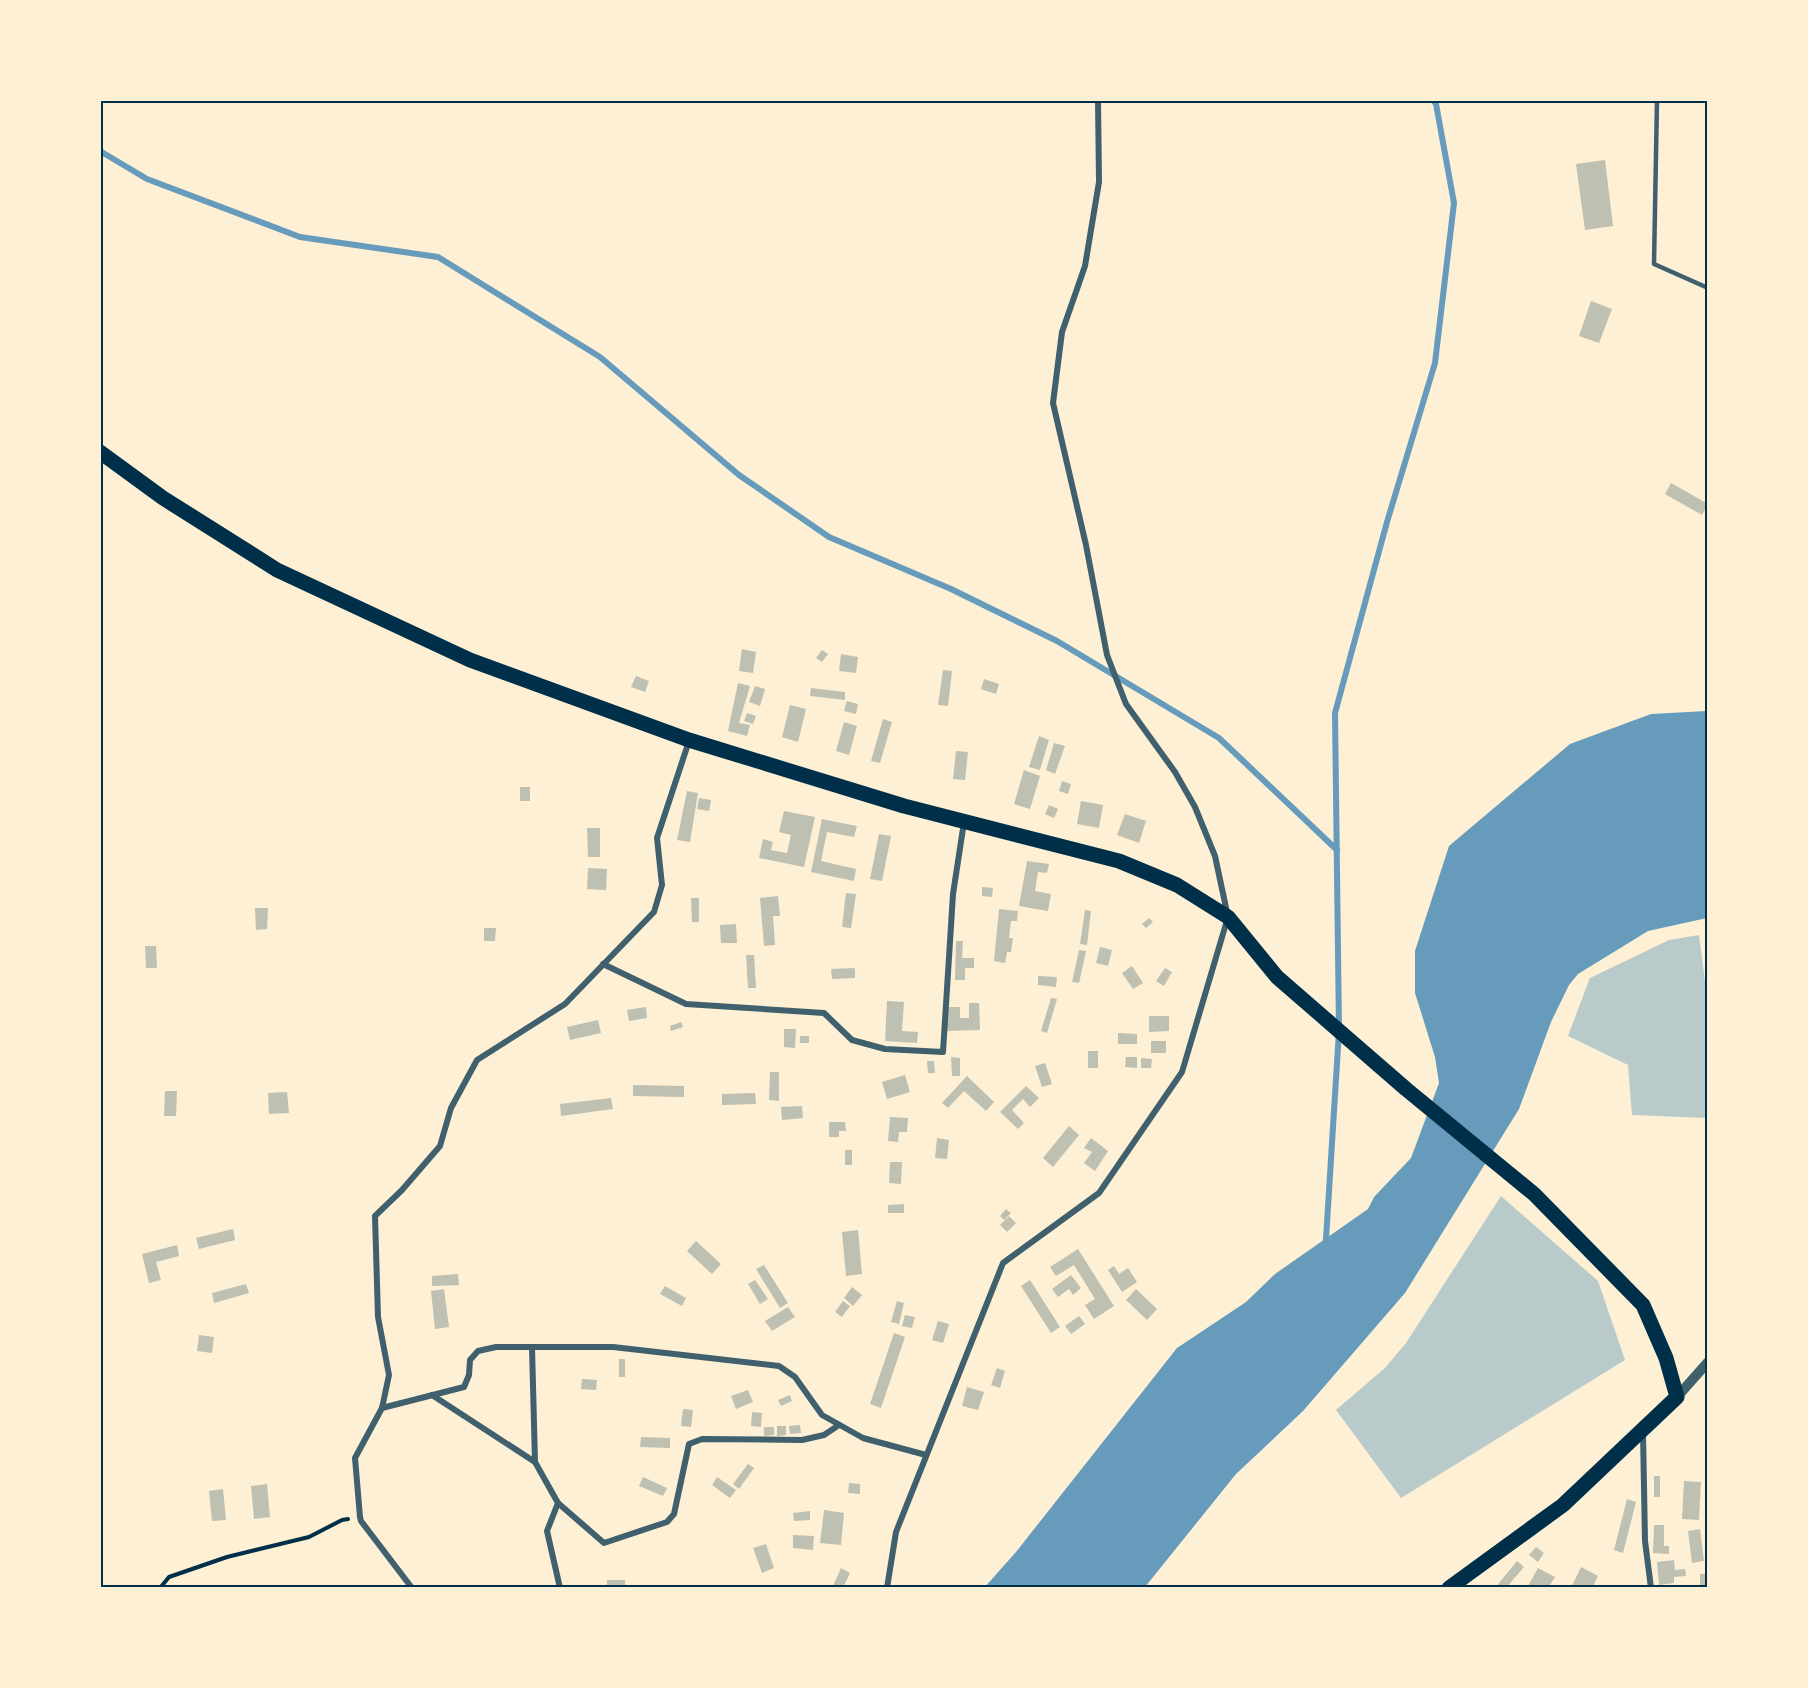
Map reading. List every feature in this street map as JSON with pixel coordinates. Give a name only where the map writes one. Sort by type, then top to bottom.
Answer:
[{"type":"main road","points":[[100,452],[163,498],[276,570],[470,660],[689,740],[904,806],[1119,861],[1177,885],[1227,917],[1277,977],[1406,1089],[1534,1194],[1643,1305],[1666,1358],[1677,1397],[1563,1505],[1449,1587]]},
{"type":"street","points":[[887,1587],[896,1532],[1003,1263],[1099,1193],[1182,1072],[1227,917],[1215,856],[1196,807],[1176,772],[1126,704],[1107,655],[1086,545],[1053,403],[1062,333],[1084,266],[1099,182],[1098,100]]},
{"type":"street","points":[[412,1587],[360,1517],[355,1458],[382,1408],[389,1375],[378,1317],[375,1216],[402,1190],[440,1146],[451,1108],[477,1060],[565,1004],[654,912],[662,885],[657,838],[689,740]]},
{"type":"street","points":[[603,964],[686,1004],[824,1013],[852,1040],[885,1049],[943,1052],[953,894],[964,822]]},
{"type":"street","points":[[382,1408],[464,1387],[469,1375],[470,1360],[478,1351],[496,1347],[613,1347],[780,1366],[795,1377],[822,1415],[863,1438],[926,1455]]},
{"type":"street","points":[[532,1347],[535,1462]]},
{"type":"street","points":[[1677,1397],[1707,1362]]},
{"type":"street","points":[[432,1395],[535,1462],[558,1503],[604,1543],[667,1522],[674,1514],[689,1444],[702,1439],[802,1440],[824,1435],[839,1425]]},
{"type":"street","points":[[1642,1430],[1645,1541],[1651,1587]]},
{"type":"street","points":[[558,1503],[547,1531],[560,1587]]},
{"type":"lane","points":[[1657,100],[1654,264],[1707,288]]},
{"type":"path","points":[[160,1587],[170,1577],[227,1557],[309,1537],[342,1520],[360,1517]]},
{"type":"shaded area","points":[[1699,935],[1708,1004],[1707,1118],[1632,1115],[1628,1065],[1568,1036],[1590,978],[1669,940]]},
{"type":"shaded area","points":[[1501,1196],[1598,1281],[1625,1360],[1401,1498],[1336,1410],[1385,1368],[1406,1343]]},
{"type":"water","points":[[1707,711],[1707,918],[1648,931],[1578,974],[1569,985],[1551,1022],[1519,1109],[1405,1293],[1303,1411],[1236,1474],[1145,1587],[984,1588],[1016,1552],[1177,1348],[1246,1302],[1275,1274],[1368,1209],[1374,1197],[1411,1158],[1439,1083],[1435,1057],[1415,993],[1415,951],[1449,846],[1570,744],[1651,714]]},
{"type":"building","points":[[1605,160],[1613,226],[1585,230],[1576,164]]},
{"type":"building","points":[[1591,301],[1612,309],[1599,343],[1579,336]]},
{"type":"building","points":[[1671,483],[1708,504],[1702,515],[1665,494]]},
{"type":"building","points":[[742,649],[756,652],[753,673],[739,671]]},
{"type":"building","points":[[822,650],[828,654],[822,662],[816,658]]},
{"type":"building","points":[[841,654],[858,657],[856,673],[839,671]]},
{"type":"building","points":[[943,670],[952,671],[948,706],[938,705]]},
{"type":"building","points":[[636,676],[649,681],[645,692],[631,687]]},
{"type":"building","points":[[984,679],[999,684],[996,694],[981,689]]},
{"type":"building","points":[[738,683],[750,686],[739,723],[750,725],[747,736],[728,731]]},
{"type":"building","points":[[755,686],[765,689],[760,706],[749,702]]},
{"type":"building","points":[[811,688],[845,692],[845,700],[810,696]]},
{"type":"building","points":[[847,701],[858,704],[856,714],[844,711]]},
{"type":"building","points":[[790,705],[806,709],[798,742],[782,737]]},
{"type":"building","points":[[747,713],[756,716],[753,724],[744,721]]},
{"type":"building","points":[[883,719],[892,722],[880,763],[871,761]]},
{"type":"building","points":[[844,722],[857,726],[849,755],[836,751]]},
{"type":"building","points":[[1039,736],[1049,740],[1040,770],[1029,767]]},
{"type":"building","points":[[1054,743],[1065,746],[1055,774],[1046,770]]},
{"type":"building","points":[[956,751],[968,752],[965,780],[953,779]]},
{"type":"building","points":[[1024,770],[1040,776],[1030,809],[1014,804]]},
{"type":"building","points":[[1062,781],[1071,784],[1068,794],[1059,791]]},
{"type":"building","points":[[520,787],[530,787],[530,801],[520,801]]},
{"type":"building","points":[[687,791],[698,793],[690,842],[677,840]]},
{"type":"building","points":[[699,798],[711,800],[709,811],[697,809]]},
{"type":"building","points":[[1081,801],[1103,805],[1099,828],[1077,824]]},
{"type":"building","points":[[1049,805],[1058,809],[1054,818],[1045,814]]},
{"type":"building","points":[[784,811],[815,817],[804,867],[759,858],[763,839],[773,842],[771,850],[787,853],[791,835],[779,832]]},
{"type":"building","points":[[1125,814],[1146,821],[1139,843],[1117,835]]},
{"type":"building","points":[[822,819],[857,826],[854,837],[827,832],[821,861],[856,869],[854,881],[811,872]]},
{"type":"building","points":[[587,828],[600,828],[600,857],[588,857]]},
{"type":"building","points":[[879,834],[891,836],[882,881],[870,879]]},
{"type":"building","points":[[1027,861],[1049,864],[1047,873],[1038,872],[1035,891],[1051,894],[1048,911],[1019,906]]},
{"type":"building","points":[[588,868],[607,869],[606,890],[587,889]]},
{"type":"building","points":[[982,887],[993,888],[992,897],[982,896]]},
{"type":"building","points":[[846,893],[856,894],[851,928],[842,927]]},
{"type":"building","points":[[778,896],[780,916],[773,916],[775,945],[764,946],[760,898]]},
{"type":"building","points":[[691,898],[699,898],[699,922],[692,922]]},
{"type":"building","points":[[255,908],[268,908],[267,929],[256,930]]},
{"type":"building","points":[[999,909],[1018,911],[1017,921],[1011,921],[1009,938],[1013,938],[1011,952],[1007,952],[1005,963],[994,961]]},
{"type":"building","points":[[1085,910],[1091,911],[1087,945],[1080,944]]},
{"type":"building","points":[[1149,918],[1153,922],[1146,928],[1142,924]]},
{"type":"building","points":[[736,924],[737,943],[721,943],[720,925]]},
{"type":"building","points":[[484,928],[496,928],[495,941],[484,941]]},
{"type":"building","points":[[956,941],[963,941],[962,958],[974,958],[974,968],[965,968],[965,980],[955,980]]},
{"type":"building","points":[[145,946],[156,946],[157,968],[146,968]]},
{"type":"building","points":[[1100,947],[1112,950],[1108,966],[1096,963]]},
{"type":"building","points":[[1079,950],[1086,951],[1079,983],[1072,982]]},
{"type":"building","points":[[746,955],[754,955],[756,988],[748,988]]},
{"type":"building","points":[[1132,966],[1143,983],[1133,989],[1122,973]]},
{"type":"building","points":[[855,968],[855,978],[832,979],[831,969]]},
{"type":"building","points":[[1165,968],[1172,972],[1164,986],[1156,981]]},
{"type":"building","points":[[1038,976],[1057,977],[1056,987],[1038,985]]},
{"type":"building","points":[[1051,998],[1057,999],[1047,1033],[1041,1031]]},
{"type":"building","points":[[887,1001],[904,1002],[902,1031],[918,1032],[917,1043],[885,1041]]},
{"type":"building","points":[[969,1003],[979,1003],[980,1030],[947,1031],[947,1007],[960,1007],[960,1018],[969,1018]]},
{"type":"building","points":[[646,1007],[647,1018],[629,1021],[627,1010]]},
{"type":"building","points":[[1149,1016],[1169,1016],[1169,1031],[1149,1032]]},
{"type":"building","points":[[598,1020],[601,1033],[570,1040],[567,1027]]},
{"type":"building","points":[[681,1022],[683,1027],[671,1031],[670,1026]]},
{"type":"building","points":[[784,1029],[796,1029],[795,1048],[784,1047]]},
{"type":"building","points":[[1118,1033],[1137,1034],[1137,1044],[1118,1044]]},
{"type":"building","points":[[800,1036],[809,1036],[809,1043],[800,1043]]},
{"type":"building","points":[[1151,1041],[1166,1041],[1166,1053],[1151,1053]]},
{"type":"building","points":[[1088,1051],[1098,1051],[1098,1068],[1088,1068]]},
{"type":"building","points":[[951,1057],[960,1058],[960,1076],[952,1076]]},
{"type":"building","points":[[1126,1057],[1137,1057],[1137,1068],[1125,1067]]},
{"type":"building","points":[[1141,1058],[1152,1059],[1151,1068],[1141,1068]]},
{"type":"building","points":[[927,1061],[934,1061],[935,1073],[928,1073]]},
{"type":"building","points":[[1045,1063],[1052,1084],[1042,1087],[1035,1066]]},
{"type":"building","points":[[770,1072],[779,1072],[779,1101],[769,1100]]},
{"type":"building","points":[[905,1075],[910,1092],[887,1099],[882,1082]]},
{"type":"building","points":[[967,1076],[994,1102],[986,1111],[964,1091],[948,1108],[942,1103]]},
{"type":"building","points":[[633,1085],[684,1086],[684,1097],[633,1096]]},
{"type":"building","points":[[1026,1086],[1039,1098],[1030,1107],[1023,1099],[1012,1110],[1024,1123],[1018,1129],[1000,1112]]},
{"type":"building","points":[[165,1091],[177,1091],[176,1116],[164,1116]]},
{"type":"building","points":[[287,1092],[289,1113],[269,1114],[268,1093]]},
{"type":"building","points":[[755,1093],[756,1104],[722,1105],[722,1094]]},
{"type":"building","points":[[611,1098],[613,1109],[561,1116],[560,1104]]},
{"type":"building","points":[[802,1106],[803,1118],[782,1120],[781,1107]]},
{"type":"building","points":[[890,1117],[908,1118],[907,1132],[899,1132],[898,1142],[888,1141]]},
{"type":"building","points":[[829,1122],[845,1122],[846,1131],[839,1131],[839,1137],[829,1137]]},
{"type":"building","points":[[1069,1126],[1079,1135],[1053,1167],[1043,1158]]},
{"type":"building","points":[[937,1138],[949,1140],[947,1159],[935,1158]]},
{"type":"building","points":[[1091,1138],[1108,1151],[1095,1171],[1084,1163],[1092,1152],[1084,1148]]},
{"type":"building","points":[[845,1150],[852,1150],[852,1165],[845,1165]]},
{"type":"building","points":[[890,1162],[902,1162],[901,1184],[889,1183]]},
{"type":"building","points":[[904,1204],[904,1213],[888,1213],[888,1205]]},
{"type":"building","points":[[1006,1209],[1011,1213],[1004,1220],[1000,1216]]},
{"type":"building","points":[[1009,1216],[1016,1223],[1007,1232],[1000,1225]]},
{"type":"building","points":[[233,1229],[235,1240],[199,1249],[196,1238]]},
{"type":"building","points":[[858,1230],[862,1274],[846,1276],[842,1232]]},
{"type":"building","points":[[696,1241],[721,1264],[712,1274],[687,1251]]},
{"type":"building","points":[[177,1245],[179,1256],[156,1262],[161,1280],[149,1283],[142,1254]]},
{"type":"building","points":[[1078,1249],[1114,1306],[1094,1319],[1085,1305],[1095,1299],[1074,1265],[1056,1276],[1050,1267]]},
{"type":"building","points":[[764,1265],[788,1303],[780,1308],[756,1269]]},
{"type":"building","points":[[1114,1266],[1119,1274],[1128,1268],[1137,1282],[1122,1292],[1108,1270]]},
{"type":"building","points":[[458,1274],[459,1285],[432,1286],[432,1276]]},
{"type":"building","points":[[1071,1275],[1081,1288],[1073,1295],[1069,1289],[1058,1297],[1052,1289]]},
{"type":"building","points":[[755,1280],[768,1299],[760,1304],[748,1284]]},
{"type":"building","points":[[1030,1280],[1060,1327],[1051,1333],[1021,1286]]},
{"type":"building","points":[[246,1284],[249,1293],[214,1303],[212,1293]]},
{"type":"building","points":[[665,1286],[686,1298],[682,1306],[660,1294]]},
{"type":"building","points":[[852,1287],[862,1295],[853,1306],[844,1298]]},
{"type":"building","points":[[444,1289],[449,1327],[435,1329],[431,1291]]},
{"type":"building","points":[[1136,1289],[1157,1309],[1147,1320],[1126,1300]]},
{"type":"building","points":[[843,1301],[850,1306],[842,1317],[835,1312]]},
{"type":"building","points":[[897,1301],[904,1303],[899,1324],[891,1322]]},
{"type":"building","points":[[788,1307],[795,1317],[772,1331],[765,1321]]},
{"type":"building","points":[[905,1315],[915,1317],[912,1328],[902,1326]]},
{"type":"building","points":[[1079,1316],[1085,1324],[1071,1334],[1065,1326]]},
{"type":"building","points":[[938,1321],[949,1324],[943,1343],[932,1340]]},
{"type":"building","points":[[894,1333],[905,1337],[881,1408],[870,1404]]},
{"type":"building","points":[[199,1335],[214,1337],[212,1353],[197,1351]]},
{"type":"building","points":[[619,1359],[625,1359],[625,1377],[619,1377]]},
{"type":"building","points":[[997,1368],[1005,1371],[1000,1388],[991,1385]]},
{"type":"building","points":[[582,1379],[597,1380],[596,1390],[581,1389]]},
{"type":"building","points":[[967,1387],[984,1392],[978,1410],[962,1406]]},
{"type":"building","points":[[748,1390],[753,1402],[736,1409],[731,1396]]},
{"type":"building","points":[[790,1395],[792,1401],[781,1406],[778,1400]]},
{"type":"building","points":[[683,1409],[693,1410],[691,1427],[681,1426]]},
{"type":"building","points":[[752,1412],[762,1413],[761,1427],[751,1426]]},
{"type":"building","points":[[800,1425],[801,1433],[790,1434],[789,1426]]},
{"type":"building","points":[[777,1426],[786,1426],[786,1435],[777,1436]]},
{"type":"building","points":[[764,1427],[774,1427],[774,1435],[764,1436]]},
{"type":"building","points":[[641,1437],[670,1438],[670,1448],[640,1447]]},
{"type":"building","points":[[748,1464],[754,1468],[739,1489],[733,1484]]},
{"type":"building","points":[[1654,1476],[1660,1476],[1660,1497],[1654,1497]]},
{"type":"building","points":[[643,1477],[667,1488],[663,1496],[639,1486]]},
{"type":"building","points":[[717,1477],[736,1490],[730,1498],[712,1485]]},
{"type":"building","points":[[1684,1481],[1701,1482],[1699,1520],[1682,1519]]},
{"type":"building","points":[[849,1483],[860,1484],[860,1494],[848,1493]]},
{"type":"building","points":[[267,1484],[270,1517],[254,1519],[251,1486]]},
{"type":"building","points":[[223,1489],[226,1520],[212,1521],[209,1491]]},
{"type":"building","points":[[1627,1499],[1636,1502],[1623,1553],[1614,1550]]},
{"type":"building","points":[[824,1510],[844,1513],[841,1545],[820,1543]]},
{"type":"building","points":[[810,1511],[810,1520],[794,1521],[793,1513]]},
{"type":"building","points":[[1654,1525],[1664,1525],[1664,1546],[1669,1546],[1669,1554],[1653,1553]]},
{"type":"building","points":[[1700,1529],[1704,1561],[1692,1563],[1688,1531]]},
{"type":"building","points":[[793,1535],[814,1536],[813,1550],[793,1548]]},
{"type":"building","points":[[766,1544],[774,1568],[762,1573],[753,1548]]},
{"type":"building","points":[[1536,1547],[1544,1553],[1538,1562],[1529,1555]]},
{"type":"building","points":[[1674,1560],[1675,1570],[1685,1569],[1686,1576],[1674,1577],[1674,1583],[1659,1585],[1657,1562]]},
{"type":"building","points":[[1517,1561],[1524,1567],[1506,1588],[1495,1588]]},
{"type":"building","points":[[1581,1567],[1598,1576],[1592,1588],[1571,1588]]},
{"type":"building","points":[[841,1568],[850,1573],[843,1588],[837,1588],[833,1586]]},
{"type":"building","points":[[1538,1568],[1555,1577],[1548,1588],[1527,1588]]},
{"type":"building","points":[[1700,1574],[1708,1574],[1708,1588],[1700,1588]]},
{"type":"building","points":[[607,1580],[625,1580],[625,1588],[607,1588]]},
{"type":"waterway","points":[[1326,1239],[1339,1031],[1335,713],[1387,522],[1435,363],[1454,203],[1436,104],[1433,100]]},
{"type":"waterway","points":[[100,151],[147,179],[300,237],[438,257],[600,357],[739,475],[829,537],[951,589],[1057,641],[1219,738],[1337,850]]}]
